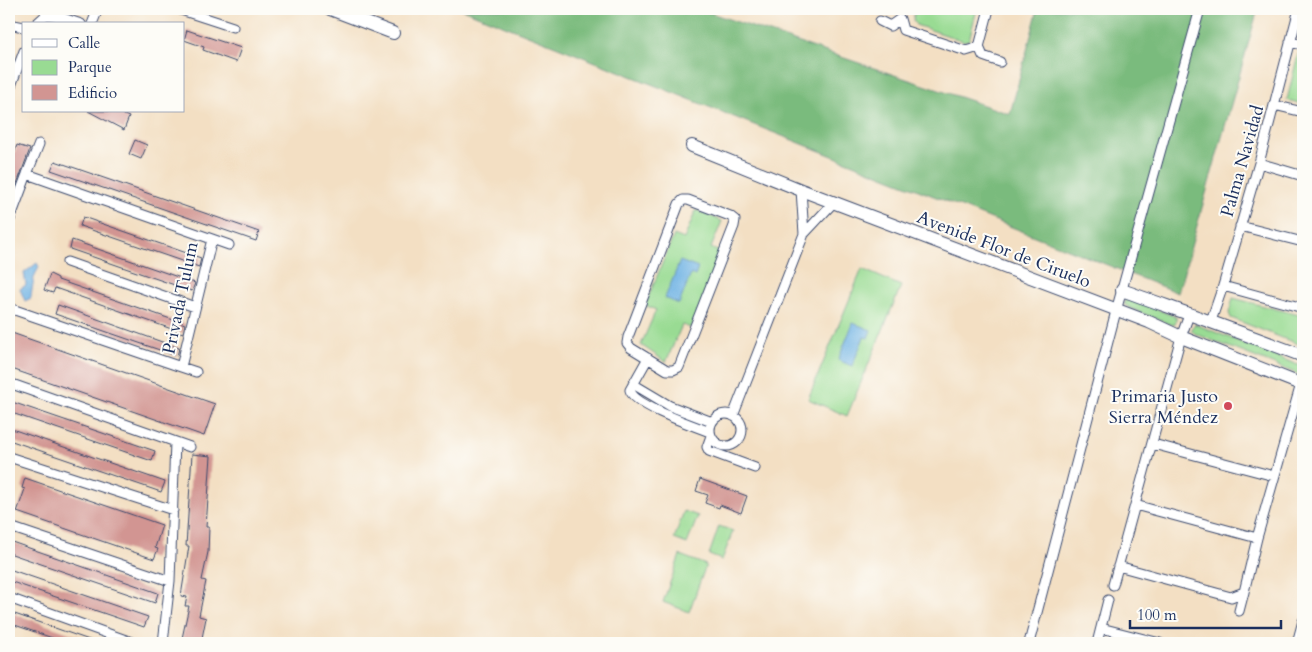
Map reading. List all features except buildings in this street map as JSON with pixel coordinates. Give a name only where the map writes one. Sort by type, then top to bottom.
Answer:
[{"type":"main road","points":[[330,9],[393,33]]},
{"type":"main road","name":"Avenide Flor de Ciruelo","points":[[692,146],[801,190],[1149,322],[1181,337],[1302,384]]},
{"type":"main road","points":[[1122,290],[1303,356]]},
{"type":"street","points":[[92,22],[95,9]]},
{"type":"street","points":[[178,9],[233,28]]},
{"type":"street","points":[[902,9],[900,19],[903,30],[966,52],[979,47]]},
{"type":"street","points":[[989,9],[979,47],[983,56],[1000,62]]},
{"type":"street","points":[[1029,643],[1116,311],[1200,9]]},
{"type":"street","name":"Palma Navidad","points":[[1211,321],[1224,286],[1259,164],[1299,9]]},
{"type":"street","points":[[38,22],[48,12],[75,22]]},
{"type":"street","points":[[880,21],[890,26],[900,19]]},
{"type":"street","points":[[9,24],[22,27]]},
{"type":"street","points":[[1290,42],[1303,45]]},
{"type":"street","points":[[9,91],[22,56]]},
{"type":"street","points":[[1274,105],[1303,112]]},
{"type":"street","points":[[9,222],[39,144]]},
{"type":"street","points":[[1259,164],[1303,176]]},
{"type":"street","name":"Privada Tulum","points":[[9,308],[181,367],[212,239],[27,174]]},
{"type":"street","points":[[801,190],[804,234]]},
{"type":"street","points":[[683,200],[688,200],[730,216],[734,220],[734,226],[680,366],[674,370],[667,370],[648,358],[630,348],[628,337],[679,204],[683,200]]},
{"type":"street","points":[[733,416],[804,234],[834,202]]},
{"type":"street","points":[[1240,226],[1303,242]]},
{"type":"street","points":[[212,239],[229,245]]},
{"type":"street","points":[[67,262],[195,307]]},
{"type":"street","points":[[1224,286],[1303,308]]},
{"type":"street","points":[[1113,585],[1181,337],[1189,315]]},
{"type":"street","points":[[648,358],[630,390],[632,396],[667,415],[711,434],[718,444],[723,445],[728,445],[739,437],[741,428],[737,419],[733,416],[728,414],[719,416],[712,422],[711,434],[708,447],[709,451],[755,468]]},
{"type":"street","points":[[181,367],[196,372]]},
{"type":"street","points":[[9,383],[190,447]]},
{"type":"street","points":[[633,384],[670,406],[712,422]]},
{"type":"street","points":[[1240,611],[1257,538],[1302,384]]},
{"type":"street","points":[[163,643],[170,581],[175,442]]},
{"type":"street","points":[[1153,444],[1274,476]]},
{"type":"street","points":[[9,457],[173,510]]},
{"type":"street","points":[[1135,505],[1257,538]]},
{"type":"street","points":[[13,528],[170,581]]},
{"type":"street","points":[[1118,566],[1231,597],[1244,592]]},
{"type":"street","points":[[9,598],[134,643]]},
{"type":"street","points":[[1097,643],[1108,600]]},
{"type":"street","points":[[1297,643],[1303,621]]},
{"type":"street","points":[[1101,628],[1160,643]]},
{"type":"green space","points":[[462,9],[699,9],[1010,114],[1038,9],[1258,9],[1178,293]]},
{"type":"green space","points":[[915,9],[977,9],[969,40],[964,41],[916,25],[913,20]]},
{"type":"green space","points":[[1298,54],[1303,55],[1303,104],[1287,100]]},
{"type":"green space","points":[[696,210],[722,221],[711,248],[722,253],[691,328],[682,325],[666,362],[641,345],[656,310],[645,305],[674,235],[684,239]]},
{"type":"green space","points":[[862,269],[901,286],[847,416],[808,399]]},
{"type":"green space","points":[[1233,298],[1303,316],[1303,346],[1231,318],[1229,313]]},
{"type":"green space","points":[[1126,299],[1132,299],[1176,317],[1176,321],[1174,325],[1169,324],[1130,308],[1124,304]]},
{"type":"green space","points":[[1195,324],[1303,367],[1303,376],[1196,334],[1192,331],[1192,327]]},
{"type":"green space","points":[[684,511],[698,516],[687,544],[674,539]]},
{"type":"green space","points":[[719,526],[733,531],[722,560],[709,555]]},
{"type":"green space","points":[[680,555],[706,565],[689,612],[663,602]]},
{"type":"water","points":[[680,261],[698,268],[695,276],[691,274],[679,304],[665,298]]},
{"type":"water","points":[[37,263],[39,267],[35,276],[31,298],[25,301],[20,289],[26,285],[24,273]]},
{"type":"water","points":[[853,323],[871,330],[868,338],[864,337],[852,366],[838,360]]},
{"type":"place","name":"Primaria Justo Sierra Méndez","points":[[1228,406]]}]
